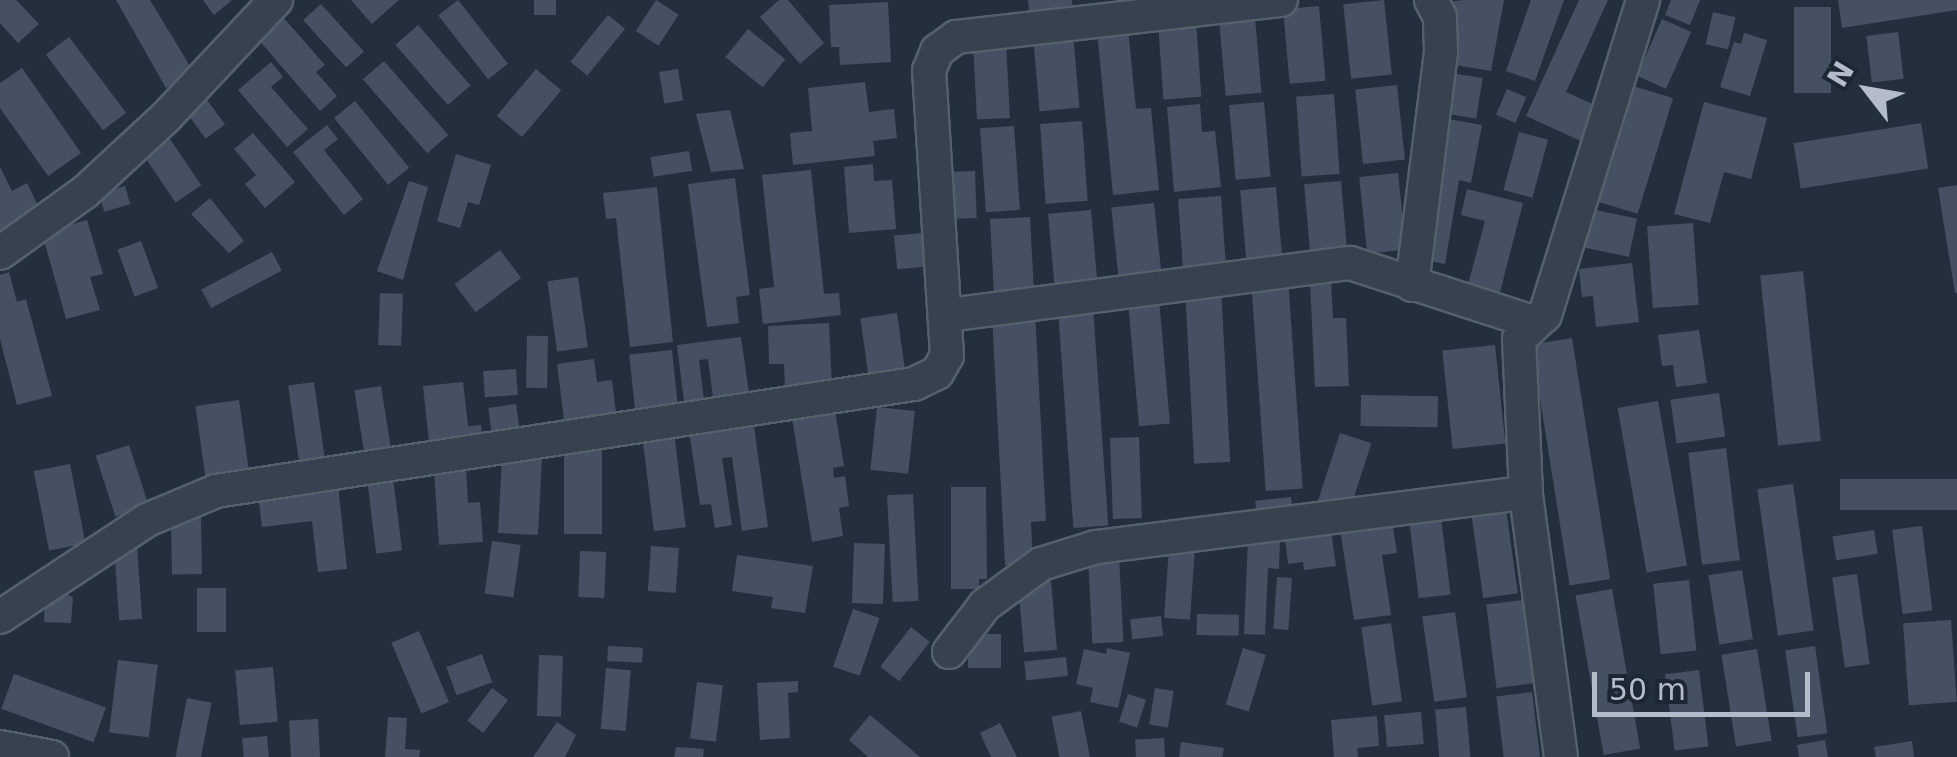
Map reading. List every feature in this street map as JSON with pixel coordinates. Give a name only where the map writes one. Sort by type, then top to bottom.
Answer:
[{"type":"street","points":[[0,253],[126,154],[276,0]]},
{"type":"street","points":[[0,617],[146,520],[216,491],[914,384],[937,373],[948,356],[948,315],[929,71],[936,50],[956,37],[1281,0]]},
{"type":"street","points":[[1412,285],[1441,51],[1440,17],[1431,0]]},
{"type":"street","points":[[1561,757],[1526,493],[1516,374],[1519,339],[1545,316],[1642,0]]},
{"type":"street","points":[[948,315],[1310,264],[1350,263],[1536,324]]},
{"type":"street","points":[[949,652],[985,606],[1041,564],[1096,548],[1526,493]]},
{"type":"street","points":[[0,747],[52,757]]},
{"type":"building","points":[[0,0],[16,0],[39,24],[18,43],[0,23]]},
{"type":"building","points":[[116,0],[150,0],[193,71],[166,88]]},
{"type":"building","points":[[203,0],[232,0],[214,15]]},
{"type":"building","points":[[351,0],[399,0],[372,24]]},
{"type":"building","points":[[458,0],[508,64],[488,79],[438,15]]},
{"type":"building","points":[[534,0],[556,0],[556,15],[534,15]]},
{"type":"building","points":[[656,0],[679,15],[658,46],[636,31]]},
{"type":"building","points":[[779,0],[788,0],[824,43],[800,64],[760,17]]},
{"type":"building","points":[[1028,0],[1072,0],[1073,20],[1030,24]]},
{"type":"building","points":[[1384,0],[1392,75],[1351,79],[1343,4]]},
{"type":"building","points":[[1504,0],[1491,71],[1443,63],[1454,1]]},
{"type":"building","points":[[1531,0],[1564,0],[1535,81],[1506,71]]},
{"type":"building","points":[[1579,0],[1608,0],[1566,92],[1597,106],[1581,141],[1526,116]]},
{"type":"building","points":[[1671,0],[1700,0],[1690,25],[1665,15]]},
{"type":"building","points":[[1838,0],[1957,0],[1957,10],[1842,28]]},
{"type":"building","points":[[888,2],[891,62],[840,65],[839,47],[831,47],[829,5]]},
{"type":"building","points":[[321,4],[364,52],[346,68],[303,20]]},
{"type":"building","points":[[1319,6],[1326,81],[1290,84],[1283,9]]},
{"type":"building","points":[[1794,7],[1831,7],[1831,93],[1794,93]]},
{"type":"building","points":[[1713,12],[1735,17],[1728,49],[1706,44]]},
{"type":"building","points":[[608,15],[625,29],[587,75],[570,62]]},
{"type":"building","points":[[283,17],[325,65],[316,72],[337,96],[320,111],[258,39]]},
{"type":"building","points":[[1255,18],[1262,93],[1226,96],[1219,21]]},
{"type":"building","points":[[1662,19],[1691,32],[1666,89],[1637,76]]},
{"type":"building","points":[[1196,21],[1201,97],[1163,99],[1158,24]]},
{"type":"building","points":[[418,25],[470,85],[448,105],[395,45]]},
{"type":"building","points":[[1128,28],[1136,109],[1151,108],[1159,190],[1113,195],[1097,31]]},
{"type":"building","points":[[748,29],[785,59],[763,87],[725,57]]},
{"type":"building","points":[[1898,32],[1904,79],[1872,83],[1866,36]]},
{"type":"building","points":[[1744,33],[1767,40],[1750,96],[1720,87],[1734,42],[1741,44]]},
{"type":"building","points":[[1073,34],[1079,108],[1040,111],[1033,37]]},
{"type":"building","points":[[69,37],[126,113],[103,130],[46,54]]},
{"type":"building","points":[[1006,43],[1010,118],[977,120],[973,45]]},
{"type":"building","points":[[384,61],[448,135],[427,153],[363,79]]},
{"type":"building","points":[[271,62],[283,77],[271,87],[308,129],[287,147],[238,90]]},
{"type":"building","points":[[22,68],[81,153],[48,176],[0,108],[0,83]]},
{"type":"building","points":[[536,69],[561,90],[522,137],[497,116]]},
{"type":"building","points":[[678,69],[683,101],[664,104],[659,72]]},
{"type":"building","points":[[1451,73],[1483,78],[1476,119],[1445,113]]},
{"type":"building","points":[[865,82],[869,112],[894,109],[897,138],[873,141],[875,156],[793,165],[790,133],[812,131],[808,88]]},
{"type":"building","points":[[1397,85],[1405,160],[1363,164],[1355,89]]},
{"type":"building","points":[[1630,85],[1673,98],[1638,214],[1595,201]]},
{"type":"building","points":[[1507,89],[1526,97],[1515,123],[1496,115]]},
{"type":"building","points":[[1334,94],[1340,174],[1302,176],[1296,97]]},
{"type":"building","points":[[205,97],[225,125],[206,139],[186,111]]},
{"type":"building","points":[[355,101],[409,168],[388,185],[334,118]]},
{"type":"building","points":[[1264,102],[1271,177],[1236,180],[1229,105]]},
{"type":"building","points":[[1704,102],[1767,118],[1751,179],[1724,172],[1710,223],[1674,214]]},
{"type":"building","points":[[1200,104],[1202,132],[1215,131],[1221,187],[1174,192],[1167,107]]},
{"type":"building","points":[[730,110],[744,169],[711,172],[696,114]]},
{"type":"building","points":[[1443,118],[1482,125],[1471,183],[1459,180],[1445,264],[1419,259]]},
{"type":"building","points":[[1082,121],[1088,201],[1046,204],[1040,124]]},
{"type":"building","points":[[1921,123],[1928,168],[1801,189],[1794,143]]},
{"type":"building","points":[[327,125],[338,139],[324,150],[363,199],[344,215],[293,152]]},
{"type":"building","points":[[1014,126],[1020,210],[986,212],[980,128]]},
{"type":"building","points":[[1519,132],[1548,140],[1532,198],[1503,190]]},
{"type":"building","points":[[166,133],[201,185],[176,203],[140,150]]},
{"type":"building","points":[[253,133],[295,182],[265,208],[245,184],[256,175],[234,149]]},
{"type":"building","points":[[689,151],[692,171],[654,177],[650,157]]},
{"type":"building","points":[[456,154],[491,165],[479,205],[468,202],[460,228],[437,221]]},
{"type":"building","points":[[873,164],[874,181],[892,180],[896,229],[849,233],[844,167]]},
{"type":"building","points":[[0,167],[12,191],[27,183],[40,210],[0,231]]},
{"type":"building","points":[[811,170],[824,294],[839,293],[841,315],[763,324],[759,289],[774,287],[762,175]]},
{"type":"building","points":[[975,171],[977,218],[948,219],[946,172]]},
{"type":"building","points":[[1398,173],[1406,250],[1367,254],[1359,177]]},
{"type":"building","points":[[735,178],[750,295],[736,297],[739,323],[707,327],[688,184]]},
{"type":"building","points":[[409,181],[428,187],[403,280],[377,271]]},
{"type":"building","points":[[1341,181],[1347,253],[1310,256],[1304,184]]},
{"type":"building","points":[[1957,185],[1957,293],[1955,293],[1938,188]]},
{"type":"building","points":[[125,186],[130,204],[104,212],[99,193]]},
{"type":"building","points":[[657,187],[673,342],[630,347],[616,218],[606,219],[603,193]]},
{"type":"building","points":[[1276,187],[1283,263],[1247,266],[1240,190]]},
{"type":"building","points":[[1467,189],[1523,203],[1497,304],[1465,296],[1485,221],[1461,215]]},
{"type":"building","points":[[1221,196],[1226,270],[1183,273],[1178,199]]},
{"type":"building","points":[[210,198],[244,241],[229,253],[191,214]]},
{"type":"building","points":[[1154,203],[1162,279],[1119,283],[1111,207]]},
{"type":"building","points":[[1591,209],[1637,219],[1629,257],[1583,247]]},
{"type":"building","points":[[1091,210],[1098,285],[1055,288],[1048,214]]},
{"type":"building","points":[[1030,217],[1034,296],[994,298],[990,219]]},
{"type":"building","points":[[87,220],[103,274],[90,277],[100,310],[66,319],[42,233]]},
{"type":"building","points":[[1693,223],[1699,305],[1653,308],[1647,226]]},
{"type":"building","points":[[934,232],[937,266],[897,269],[894,235]]},
{"type":"building","points":[[141,241],[158,288],[135,297],[118,250]]},
{"type":"building","points":[[500,250],[521,278],[476,312],[454,284]]},
{"type":"building","points":[[272,252],[282,271],[211,308],[201,290]]},
{"type":"building","points":[[1632,263],[1639,322],[1596,327],[1593,296],[1582,297],[1579,269]]},
{"type":"building","points":[[1803,271],[1821,441],[1778,446],[1760,275]]},
{"type":"building","points":[[9,272],[17,302],[26,299],[52,396],[17,405],[0,339],[0,275]]},
{"type":"building","points":[[578,277],[588,347],[557,352],[547,281]]},
{"type":"building","points":[[1288,278],[1303,488],[1266,491],[1251,281]]},
{"type":"building","points":[[1331,281],[1333,318],[1346,318],[1349,386],[1315,387],[1310,282]]},
{"type":"building","points":[[1221,287],[1230,462],[1194,464],[1185,289]]},
{"type":"building","points":[[380,293],[403,294],[401,346],[378,345]]},
{"type":"building","points":[[1159,299],[1170,424],[1139,426],[1128,302]]},
{"type":"building","points":[[1093,307],[1108,525],[1073,528],[1058,309]]},
{"type":"building","points":[[1035,312],[1046,521],[1031,522],[1033,563],[1005,565],[992,314]]},
{"type":"building","points":[[897,313],[905,373],[869,379],[860,318]]},
{"type":"building","points":[[829,323],[832,388],[785,390],[784,364],[769,364],[768,326]]},
{"type":"building","points":[[1699,330],[1707,383],[1676,387],[1673,365],[1662,366],[1658,335]]},
{"type":"building","points":[[527,336],[548,336],[547,388],[526,388]]},
{"type":"building","points":[[741,337],[750,400],[714,405],[708,359],[699,360],[705,407],[685,410],[677,345]]},
{"type":"building","points":[[1572,338],[1610,579],[1570,585],[1532,344]]},
{"type":"building","points":[[1495,345],[1505,443],[1453,449],[1442,351]]},
{"type":"building","points":[[672,350],[679,413],[636,417],[629,354]]},
{"type":"building","points":[[594,359],[597,382],[612,380],[617,421],[565,427],[557,364]]},
{"type":"building","points":[[516,369],[518,395],[485,397],[483,371]]},
{"type":"building","points":[[314,382],[326,466],[300,470],[288,386]]},
{"type":"building","points":[[463,382],[468,426],[481,425],[483,447],[430,452],[423,386]]},
{"type":"building","points":[[381,386],[393,459],[366,463],[354,390]]},
{"type":"building","points":[[1719,393],[1725,437],[1677,443],[1670,400]]},
{"type":"building","points":[[1361,395],[1438,396],[1437,427],[1360,426]]},
{"type":"building","points":[[239,400],[250,475],[206,481],[195,406]]},
{"type":"building","points":[[1658,401],[1687,565],[1647,573],[1618,408]]},
{"type":"building","points":[[516,404],[521,439],[493,443],[488,408]]},
{"type":"building","points":[[834,405],[844,466],[833,468],[834,478],[845,476],[849,506],[839,508],[843,536],[812,542],[791,412]]},
{"type":"building","points":[[877,407],[915,411],[908,474],[870,470]]},
{"type":"building","points":[[753,420],[768,527],[742,531],[732,457],[722,458],[732,525],[715,528],[711,504],[700,505],[689,430]]},
{"type":"building","points":[[674,432],[686,527],[654,531],[642,436]]},
{"type":"building","points":[[1340,433],[1371,443],[1349,511],[1318,501]]},
{"type":"building","points":[[1139,437],[1142,518],[1113,519],[1110,438]]},
{"type":"building","points":[[129,445],[149,506],[115,517],[96,456]]},
{"type":"building","points":[[564,448],[602,448],[602,534],[564,534]]},
{"type":"building","points":[[1726,448],[1740,560],[1702,565],[1688,453]]},
{"type":"building","points":[[502,457],[542,459],[538,535],[498,533]]},
{"type":"building","points":[[70,464],[85,544],[49,551],[34,471]]},
{"type":"building","points":[[466,468],[468,503],[480,502],[483,542],[439,545],[434,470]]},
{"type":"building","points":[[393,477],[402,550],[376,554],[367,480]]},
{"type":"building","points":[[1840,479],[1957,479],[1957,510],[1840,510]]},
{"type":"building","points":[[1793,484],[1814,631],[1778,636],[1757,489]]},
{"type":"building","points":[[338,485],[347,569],[318,572],[312,521],[262,527],[258,495]]},
{"type":"building","points":[[951,487],[986,487],[987,579],[979,579],[979,589],[951,589]]},
{"type":"building","points":[[913,494],[919,601],[893,602],[887,495]]},
{"type":"building","points":[[1291,497],[1293,517],[1257,521],[1255,501]]},
{"type":"building","points":[[1506,509],[1518,593],[1483,598],[1471,514]]},
{"type":"building","points":[[201,517],[202,574],[172,575],[171,518]]},
{"type":"building","points":[[1441,517],[1451,594],[1419,598],[1409,521]]},
{"type":"building","points":[[1392,521],[1397,553],[1382,555],[1391,615],[1354,620],[1340,529]]},
{"type":"building","points":[[1922,526],[1932,610],[1903,614],[1892,530]]},
{"type":"building","points":[[1331,530],[1336,566],[1304,570],[1303,562],[1288,564],[1285,536]]},
{"type":"building","points":[[1874,530],[1878,554],[1836,560],[1833,537]]},
{"type":"building","points":[[1248,539],[1280,540],[1279,569],[1268,568],[1265,635],[1244,634]]},
{"type":"building","points":[[492,541],[521,545],[513,598],[485,593]]},
{"type":"building","points":[[854,543],[885,544],[883,604],[852,603]]},
{"type":"building","points":[[137,546],[142,619],[119,620],[114,548]]},
{"type":"building","points":[[651,546],[679,548],[676,593],[648,591]]},
{"type":"building","points":[[1169,547],[1195,549],[1190,620],[1164,618]]},
{"type":"building","points":[[580,551],[606,552],[604,598],[578,597]]},
{"type":"building","points":[[737,555],[813,566],[805,613],[771,608],[773,597],[732,591]]},
{"type":"building","points":[[1119,557],[1123,642],[1092,644],[1088,559]]},
{"type":"building","points":[[1742,570],[1753,639],[1719,644],[1708,575]]},
{"type":"building","points":[[1857,574],[1870,664],[1845,668],[1832,577]]},
{"type":"building","points":[[1277,577],[1292,578],[1288,630],[1273,629]]},
{"type":"building","points":[[1689,580],[1696,651],[1661,654],[1653,584]]},
{"type":"building","points":[[1051,581],[1057,650],[1024,653],[1018,584]]},
{"type":"building","points":[[46,587],[73,597],[71,623],[44,622]]},
{"type":"building","points":[[197,588],[226,588],[226,632],[197,632]]},
{"type":"building","points":[[1612,589],[1640,749],[1604,755],[1576,595]]},
{"type":"building","points":[[1523,600],[1533,683],[1497,688],[1486,605]]},
{"type":"building","points":[[853,609],[879,618],[860,676],[833,667]]},
{"type":"building","points":[[1455,612],[1467,697],[1434,702],[1422,617]]},
{"type":"building","points":[[1197,614],[1239,615],[1239,636],[1197,635]]},
{"type":"building","points":[[1161,616],[1163,636],[1132,639],[1130,619]]},
{"type":"building","points":[[1951,620],[1957,702],[1909,705],[1903,623]]},
{"type":"building","points":[[1391,623],[1402,701],[1372,705],[1361,627]]},
{"type":"building","points":[[911,627],[930,642],[899,681],[880,666]]},
{"type":"building","points":[[419,631],[449,702],[421,714],[391,643]]},
{"type":"building","points":[[968,634],[1001,634],[1001,668],[968,668]]},
{"type":"building","points":[[608,646],[643,648],[642,663],[607,661]]},
{"type":"building","points":[[1815,646],[1827,733],[1798,737],[1785,650]]},
{"type":"building","points":[[1107,648],[1130,653],[1118,708],[1090,702],[1093,688],[1076,684],[1084,649],[1106,654]]},
{"type":"building","points":[[1243,648],[1266,655],[1249,711],[1226,704]]},
{"type":"building","points":[[1757,649],[1772,741],[1736,746],[1721,655]]},
{"type":"building","points":[[482,654],[492,682],[457,695],[446,667]]},
{"type":"building","points":[[539,655],[563,656],[561,717],[537,716]]},
{"type":"building","points":[[1066,657],[1068,676],[1026,680],[1024,661]]},
{"type":"building","points":[[118,660],[158,665],[149,737],[109,732]]},
{"type":"building","points":[[273,667],[278,722],[240,725],[235,670]]},
{"type":"building","points":[[606,668],[631,670],[626,731],[601,729]]},
{"type":"building","points":[[1699,670],[1708,746],[1675,751],[1665,674]]},
{"type":"building","points":[[14,674],[106,708],[93,742],[1,709]]},
{"type":"building","points":[[798,681],[798,692],[788,693],[790,738],[760,740],[757,683]]},
{"type":"building","points":[[697,682],[723,685],[716,742],[690,739]]},
{"type":"building","points":[[492,688],[508,700],[483,733],[467,721]]},
{"type":"building","points":[[1155,688],[1174,691],[1168,728],[1149,725]]},
{"type":"building","points":[[1532,692],[1540,757],[1504,757],[1496,696]]},
{"type":"building","points":[[1128,694],[1146,700],[1137,727],[1119,722]]},
{"type":"building","points":[[187,698],[212,703],[201,757],[176,757]]},
{"type":"building","points":[[1466,707],[1470,757],[1439,757],[1435,710]]},
{"type":"building","points":[[1081,711],[1090,757],[1059,757],[1052,717]]},
{"type":"building","points":[[1421,712],[1424,744],[1387,747],[1384,715]]},
{"type":"building","points":[[870,715],[920,757],[868,757],[849,740]]},
{"type":"building","points":[[1377,716],[1379,746],[1357,748],[1358,757],[1334,757],[1331,720]]},
{"type":"building","points":[[388,717],[407,718],[405,749],[420,750],[419,757],[385,757]]},
{"type":"building","points":[[318,719],[320,757],[291,757],[289,721]]},
{"type":"building","points":[[557,722],[576,735],[565,757],[533,757]]},
{"type":"building","points":[[1000,723],[1017,757],[991,757],[980,733]]},
{"type":"building","points":[[267,736],[269,757],[244,757],[242,738]]},
{"type":"building","points":[[1164,738],[1165,757],[1136,757],[1135,740]]},
{"type":"building","points":[[1825,740],[1828,757],[1799,757],[1797,745]]},
{"type":"building","points":[[1912,741],[1914,757],[1876,757],[1874,747]]},
{"type":"building","points":[[1181,742],[1224,748],[1222,757],[1179,757]]},
{"type":"building","points":[[676,747],[704,749],[703,757],[674,757]]}]
